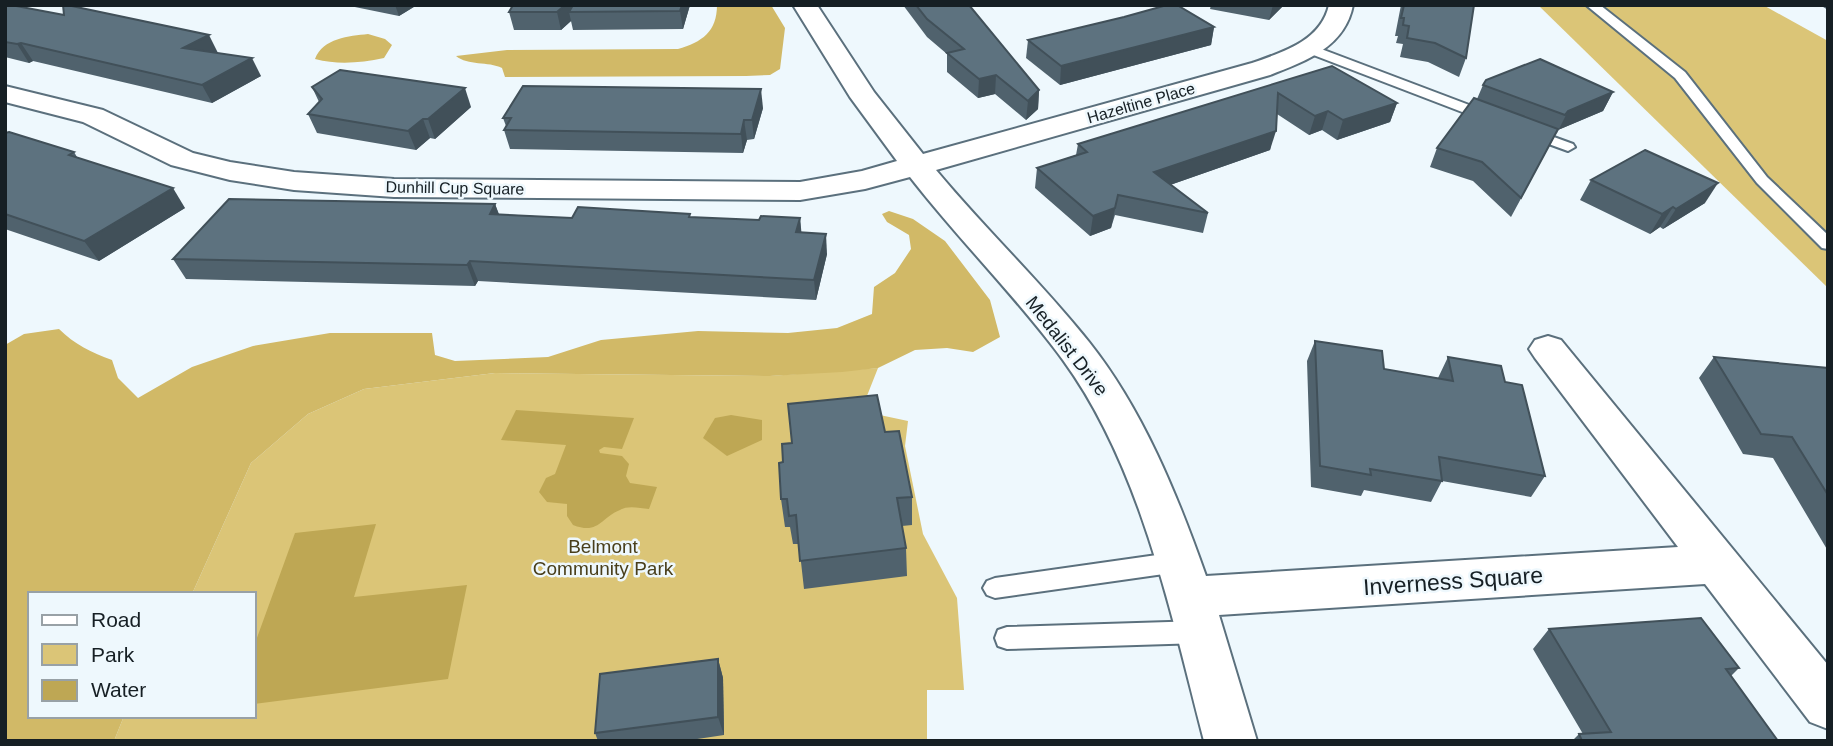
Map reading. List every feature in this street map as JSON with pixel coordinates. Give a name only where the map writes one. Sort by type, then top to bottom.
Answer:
[{"type":"street","name":"Medalist Drive","points":[[804,5],[863,99],[916,165],[1076,351],[1101,386],[1133,445],[1190,597],[1231,741]]},
{"type":"street","name":"Hazeltine Place","points":[[916,165],[1261,69],[1308,48],[1334,27],[1341,5]]},
{"type":"street","name":"Dunhill Cup Square","points":[[5,94],[93,116],[182,159],[230,171],[342,186],[800,191],[840,186],[916,165]]},
{"type":"street","points":[[1548,349],[1828,705]]},
{"type":"street","name":"Inverness Square","points":[[1190,597],[1715,564]]},
{"type":"lane","points":[[1592,5],[1680,75],[1722,125],[1762,180],[1828,244]]},
{"type":"lane","points":[[1308,48],[1568,147]]},
{"type":"lane","points":[[995,588],[1190,597]]},
{"type":"lane","points":[[1007,638],[1190,597]]},
{"type":"green space","points":[[1538,5],[1763,5],[1828,41],[1828,288]]},
{"type":"green space","name":"Belmont Community Park","points":[[878,368],[861,411],[908,421],[905,446],[923,534],[957,598],[964,690],[927,690],[927,741],[114,741],[123,718],[256,718],[256,592],[193,592],[251,463],[308,414],[364,389],[495,373],[770,376]]},
{"type":"shaded area","points":[[717,5],[771,5],[785,28],[780,69],[770,75],[746,76],[505,77],[502,68],[466,61],[456,56],[507,50],[678,49],[701,39],[711,29]]},
{"type":"shaded area","points":[[368,34],[385,39],[392,45],[384,58],[349,63],[315,59],[330,42]]},
{"type":"shaded area","points":[[889,211],[913,219],[945,241],[990,300],[1000,337],[973,352],[947,348],[915,350],[878,368],[842,372],[770,376],[495,373],[364,389],[308,414],[251,463],[193,592],[28,592],[28,718],[123,718],[114,741],[5,741],[5,345],[24,334],[59,329],[84,348],[112,360],[118,378],[138,398],[192,367],[253,346],[330,333],[432,333],[435,355],[455,361],[548,357],[601,340],[698,331],[788,333],[837,328],[872,314],[874,287],[895,273],[911,249],[909,235],[887,222],[882,214]]},
{"type":"water","points":[[516,410],[634,418],[622,449],[604,447],[599,450],[600,453],[622,456],[629,464],[626,476],[630,483],[657,487],[649,509],[623,508],[594,527],[582,528],[573,525],[567,516],[567,504],[547,502],[539,492],[546,478],[555,474],[566,445],[501,440]]},
{"type":"water","points":[[731,415],[762,420],[762,440],[727,456],[703,438],[715,418]]},
{"type":"water","points":[[376,524],[354,597],[467,585],[448,679],[256,704],[256,640],[295,533]]},
{"type":"building","points":[[5,5],[64,15],[63,5],[67,5],[209,35],[183,48],[252,58],[202,85],[21,43],[5,42]]},
{"type":"building","points":[[513,5],[565,5],[557,12],[509,12]]},
{"type":"building","points":[[573,5],[682,5],[680,11],[569,12]]},
{"type":"building","points":[[916,5],[969,5],[1039,90],[1028,101],[996,75],[979,79],[947,53],[964,49],[927,19]]},
{"type":"building","points":[[1167,5],[1177,5],[1214,27],[1061,66],[1028,40],[1124,17]]},
{"type":"building","points":[[1404,5],[1474,5],[1466,58],[1435,43],[1407,38],[1409,26],[1403,25],[1404,18],[1401,18]]},
{"type":"building","points":[[1540,59],[1613,92],[1568,111],[1565,115],[1483,85],[1486,80]]},
{"type":"building","points":[[1332,66],[1397,103],[1343,120],[1328,111],[1315,116],[1278,93],[1276,131],[1154,172],[1208,213],[1118,195],[1115,208],[1093,216],[1037,168],[1087,152],[1078,144]]},
{"type":"building","points":[[340,70],[465,88],[428,119],[423,119],[408,131],[308,114],[322,99],[312,87]]},
{"type":"building","points":[[523,86],[761,89],[752,120],[744,120],[741,134],[504,130],[511,118],[503,118]]},
{"type":"building","points":[[1474,98],[1558,129],[1521,198],[1482,162],[1437,148]]},
{"type":"building","points":[[5,133],[74,152],[69,155],[173,188],[84,241],[5,214]]},
{"type":"building","points":[[1645,150],[1718,183],[1676,209],[1673,207],[1662,214],[1591,180]]},
{"type":"building","points":[[229,199],[495,204],[490,214],[572,218],[578,207],[690,214],[689,217],[759,220],[761,216],[800,218],[796,232],[826,234],[814,280],[470,261],[467,265],[173,259]]},
{"type":"building","points":[[1315,341],[1382,351],[1384,369],[1453,381],[1448,357],[1501,366],[1505,382],[1522,385],[1545,476],[1439,457],[1442,481],[1370,469],[1371,475],[1320,466]]},
{"type":"building","points":[[1714,357],[1828,368],[1828,495],[1792,437],[1761,434]]},
{"type":"building","points":[[877,395],[885,432],[899,431],[912,497],[897,498],[906,548],[800,561],[796,515],[789,516],[787,499],[781,499],[779,463],[783,462],[782,444],[792,443],[788,404]]},
{"type":"building","points":[[1701,618],[1739,668],[1726,669],[1778,741],[1582,741],[1579,734],[1611,732],[1549,629]]},
{"type":"building","points":[[718,659],[718,717],[595,733],[600,674]]}]
